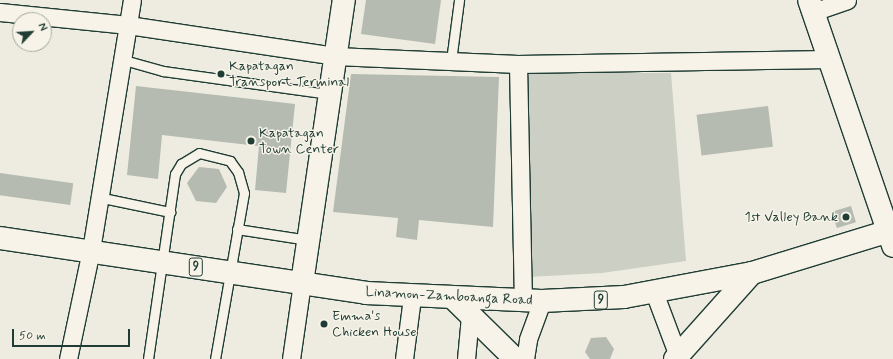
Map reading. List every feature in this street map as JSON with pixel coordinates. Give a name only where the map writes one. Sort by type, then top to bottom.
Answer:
[{"type":"main road","points":[[302,283],[344,0]]},
{"type":"main road","points":[[811,6],[891,236]]},
{"type":"main road","name":"Linamon-Zamboanga Road","points":[[0,238],[91,250],[164,263],[228,271],[302,283],[412,297],[532,301],[596,300],[654,292],[752,273],[891,236]]},
{"type":"main road","points":[[676,357],[752,273]]},
{"type":"main road","points":[[453,298],[516,359]]},
{"type":"street","points":[[68,359],[91,250],[98,197],[124,60],[132,0]]},
{"type":"street","points":[[811,6],[847,0]]},
{"type":"street","points":[[0,12],[128,25],[335,56],[518,64],[829,59]]},
{"type":"street","points":[[518,64],[532,301],[525,359]]},
{"type":"street","points":[[290,359],[302,283]]},
{"type":"street","points":[[654,292],[676,357]]},
{"type":"street","points":[[404,359],[412,297]]},
{"type":"street","points":[[466,359],[470,316]]},
{"type":"lane","points":[[451,61],[459,0]]},
{"type":"lane","points":[[124,60],[163,71],[329,94]]},
{"type":"lane","points":[[148,359],[164,263],[170,212],[180,164],[200,153],[220,156],[238,172],[244,193],[228,271],[215,359]]},
{"type":"lane","points":[[98,197],[170,212]]},
{"type":"lane","points":[[237,229],[308,240]]},
{"type":"shaded area","points":[[527,73],[671,73],[686,261],[602,273],[528,277]]},
{"type":"building","points":[[366,0],[441,0],[435,44],[361,34]]},
{"type":"building","points":[[351,74],[499,77],[493,227],[419,220],[417,240],[396,237],[398,218],[333,212]]},
{"type":"building","name":"Kapatagan Town Center","points":[[136,86],[295,104],[286,193],[255,190],[259,146],[162,135],[158,179],[127,175]]},
{"type":"building","points":[[768,106],[773,147],[702,155],[697,115]]},
{"type":"building","points":[[199,167],[219,169],[227,187],[216,203],[196,201],[187,183]]},
{"type":"building","points":[[0,173],[73,183],[70,205],[0,195]]},
{"type":"building","points":[[851,206],[856,222],[837,228],[832,212]]},
{"type":"building","points":[[606,337],[614,349],[610,359],[590,359],[585,352],[591,338]]},
{"type":"place","name":"Kapatagan Transport Terminal","points":[[221,74]]},
{"type":"place","name":"Kapatagan Town Center","points":[[251,141]]},
{"type":"place","name":"1st Valley Bank","points":[[846,217]]},
{"type":"place","name":"Emma's Chicken House","points":[[324,324]]}]
